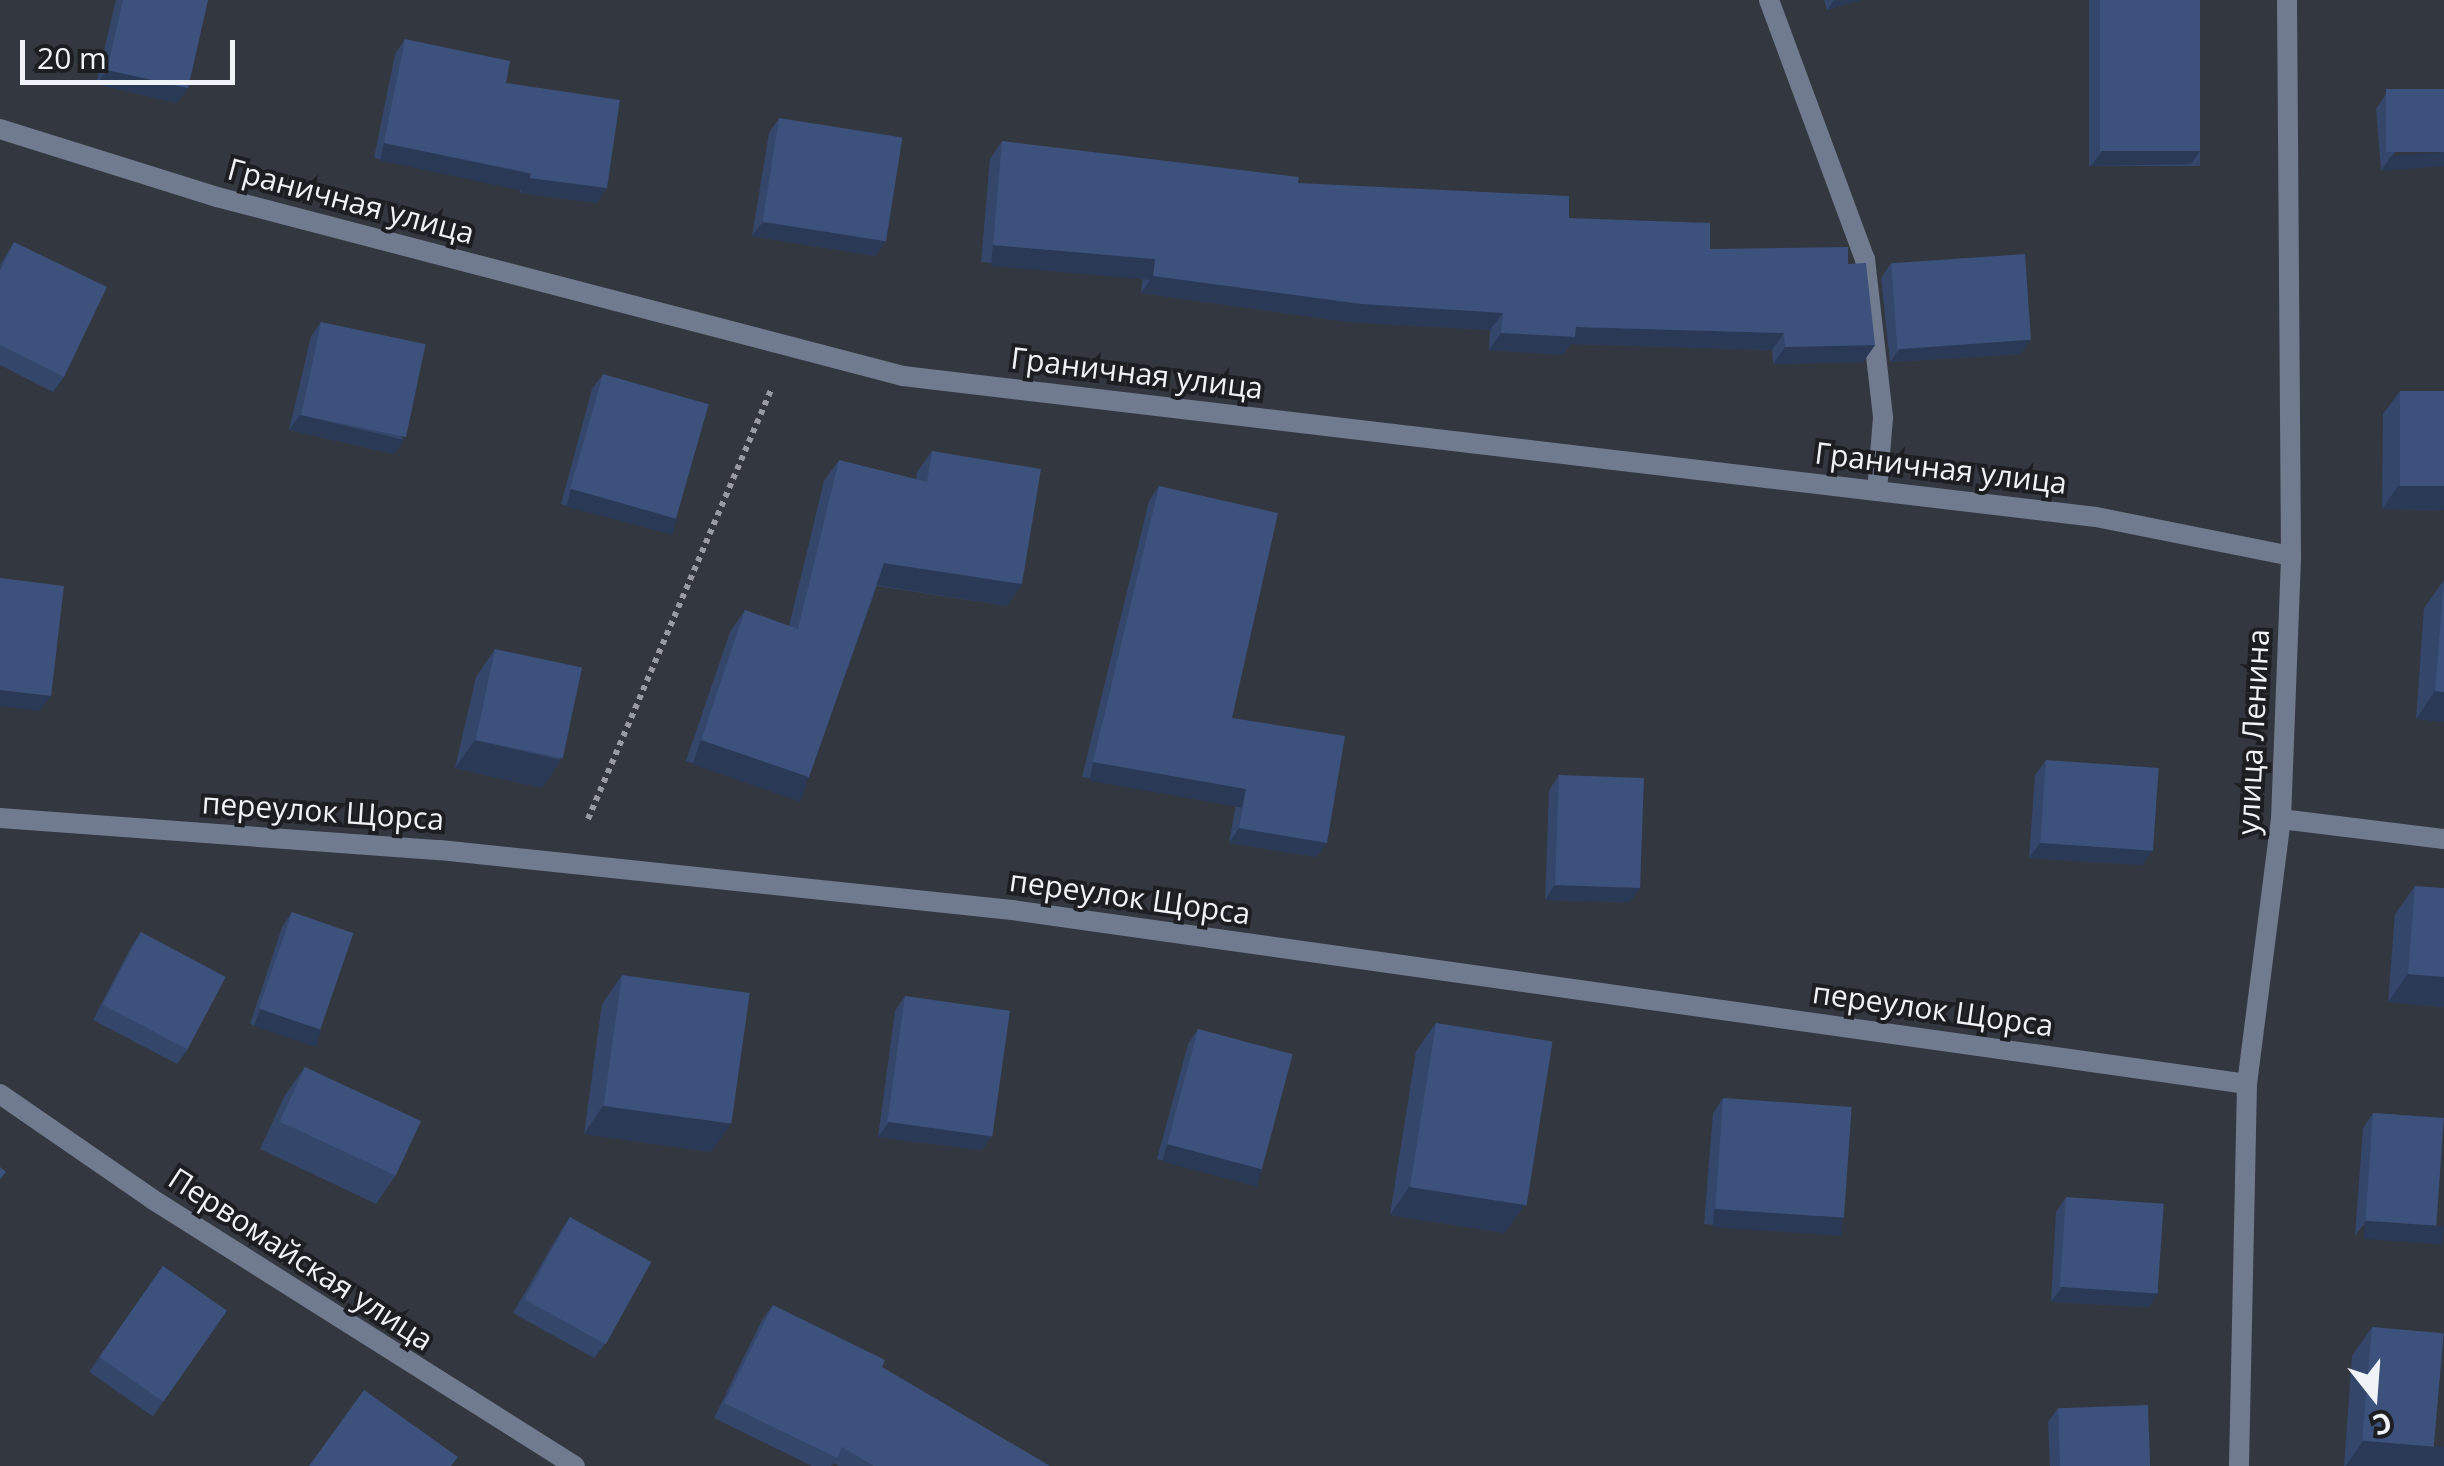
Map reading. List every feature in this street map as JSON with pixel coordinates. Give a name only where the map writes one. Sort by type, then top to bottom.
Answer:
[{"type":"street","points":[[1769,0],[1866,258],[1883,418],[1877,490]]},
{"type":"street","name":"улица Ленина","points":[[2239,1466],[2247,1084],[2280,819],[2291,556],[2287,0]]},
{"type":"street","name":"Граничная улица","points":[[0,129],[216,197],[903,376],[2096,517],[2291,556]]},
{"type":"street","name":"переулок Щорса","points":[[0,818],[568,863],[1012,910],[2247,1084]]},
{"type":"street","points":[[2280,819],[2444,839]]},
{"type":"street","name":"Первомайская улица","points":[[0,1094],[168,1209],[574,1466]]},
{"type":"path","points":[[568,863],[789,346]]},
{"type":"building","points":[[123,0],[208,0],[188,88],[107,70]]},
{"type":"building","points":[[2100,0],[2200,0],[2200,151],[2100,151]]},
{"type":"building","points":[[405,39],[510,61],[506,83],[620,100],[607,188],[530,178],[531,173],[384,143]]},
{"type":"building","points":[[2386,89],[2444,89],[2444,152],[2386,152]]},
{"type":"building","points":[[779,118],[902,138],[886,241],[763,222]]},
{"type":"building","points":[[1002,141],[1299,177],[1298,183],[1569,196],[1569,218],[1710,223],[1710,249],[1848,247],[1848,264],[1866,263],[1875,345],[1785,347],[1784,333],[1576,327],[1575,337],[1501,333],[1503,313],[1361,304],[1153,276],[1155,259],[993,245]]},
{"type":"building","points":[[14,242],[107,287],[64,377],[0,345],[0,271]]},
{"type":"building","points":[[2025,254],[2031,340],[1897,349],[1891,263]]},
{"type":"building","points":[[321,322],[426,344],[406,437],[301,415]]},
{"type":"building","points":[[603,374],[709,404],[676,519],[570,488]]},
{"type":"building","points":[[2400,391],[2444,391],[2444,486],[2400,486]]},
{"type":"building","points":[[932,451],[1041,469],[1022,584],[884,563],[809,777],[701,740],[745,610],[798,629],[839,460],[927,482]]},
{"type":"building","points":[[1159,486],[1278,513],[1232,718],[1345,736],[1327,843],[1239,828],[1246,789],[1093,762]]},
{"type":"building","points":[[0,578],[64,586],[51,696],[0,690]]},
{"type":"building","points":[[2444,581],[2444,692],[2435,691]]},
{"type":"building","points":[[495,649],[582,668],[563,758],[476,740]]},
{"type":"building","points":[[2046,760],[2159,768],[2153,851],[2040,843]]},
{"type":"building","points":[[1559,775],[1644,778],[1640,888],[1555,885]]},
{"type":"building","points":[[2415,886],[2444,888],[2444,977],[2408,974]]},
{"type":"building","points":[[292,912],[353,933],[320,1030],[259,1008]]},
{"type":"building","points":[[141,932],[226,977],[187,1049],[103,1004]]},
{"type":"building","points":[[622,975],[750,993],[731,1124],[604,1106]]},
{"type":"building","points":[[905,996],[1010,1011],[992,1137],[887,1122]]},
{"type":"building","points":[[1436,1023],[1553,1041],[1527,1205],[1410,1187]]},
{"type":"building","points":[[1198,1029],[1293,1054],[1262,1169],[1167,1144]]},
{"type":"building","points":[[305,1067],[421,1121],[396,1175],[280,1121]]},
{"type":"building","points":[[1723,1098],[1852,1107],[1844,1218],[1715,1209]]},
{"type":"building","points":[[2373,1113],[2444,1118],[2436,1226],[2365,1221]]},
{"type":"building","points":[[2066,1197],[2164,1204],[2157,1294],[2060,1287]]},
{"type":"building","points":[[570,1217],[651,1262],[606,1344],[524,1299]]},
{"type":"building","points":[[163,1266],[227,1311],[163,1402],[99,1357]]},
{"type":"building","points":[[773,1305],[885,1360],[882,1367],[1050,1466],[874,1466],[842,1447],[837,1458],[724,1403]]},
{"type":"building","points":[[2372,1327],[2444,1333],[2434,1447],[2362,1441]]},
{"type":"building","points":[[364,1390],[458,1457],[451,1466],[309,1466]]},
{"type":"building","points":[[2148,1405],[2150,1466],[2060,1466],[2058,1408]]}]
